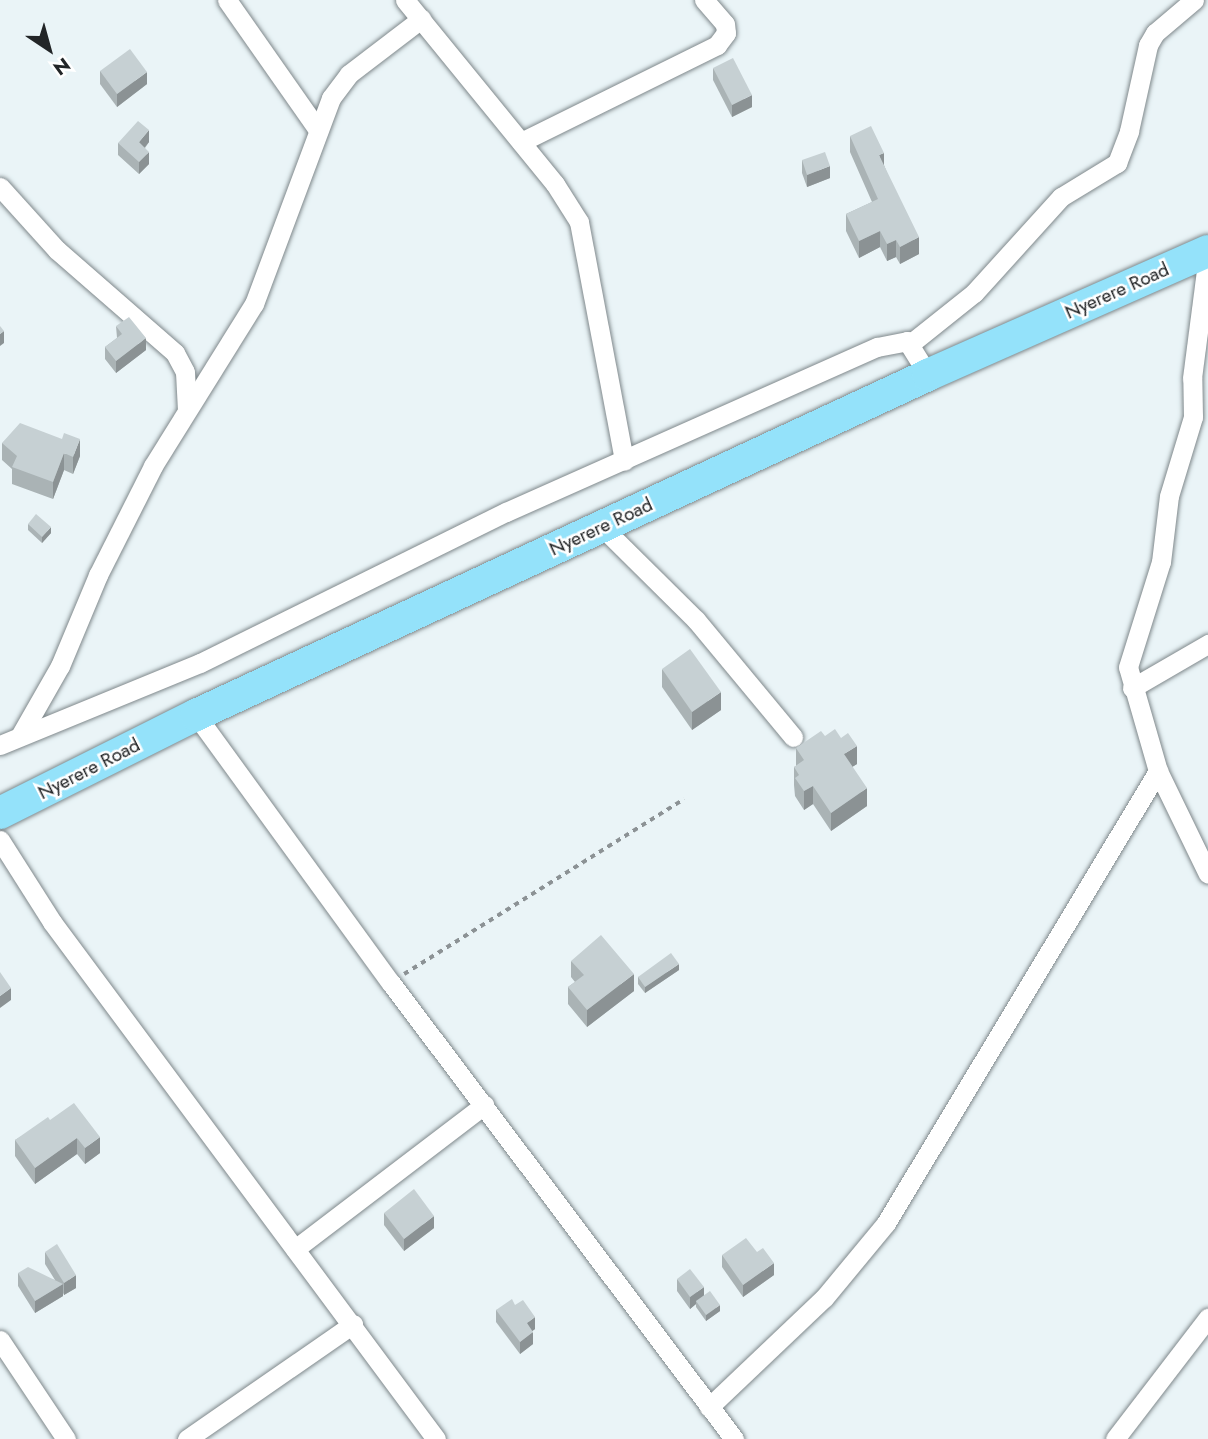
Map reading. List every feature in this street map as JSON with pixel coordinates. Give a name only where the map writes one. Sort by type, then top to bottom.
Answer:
[{"type":"highway","name":"Nyerere Road","points":[[0,813],[196,715],[928,375],[1208,253]]},
{"type":"street","points":[[227,0],[318,130]]},
{"type":"street","points":[[521,142],[717,44],[726,33],[725,24],[704,0]]},
{"type":"street","points":[[911,344],[983,285],[1061,197],[1116,163],[1148,45],[1155,33],[1194,0]]},
{"type":"street","points":[[20,736],[60,666],[98,575],[153,466],[254,303],[279,245],[331,98],[349,74],[412,6],[521,142],[579,222],[624,461]]},
{"type":"street","points":[[0,187],[57,250],[175,353],[186,372],[187,408]]},
{"type":"street","points":[[1208,253],[1192,378],[1193,417],[1168,496],[1161,562],[1128,667],[1158,771],[1208,874]]},
{"type":"street","points":[[0,745],[200,663],[506,512],[877,347],[902,339],[911,344],[928,375]]},
{"type":"street","points":[[602,527],[696,620],[793,737]]},
{"type":"street","points":[[1132,688],[1208,644]]},
{"type":"street","points":[[196,715],[391,983],[734,1439]]},
{"type":"street","points":[[709,1407],[824,1298],[886,1223],[1158,771]]},
{"type":"street","points":[[0,840],[51,922],[436,1439]]},
{"type":"street","points":[[295,1249],[484,1105]]},
{"type":"street","points":[[1115,1439],[1208,1318]]},
{"type":"street","points":[[187,1439],[352,1324]]},
{"type":"street","points":[[0,1340],[66,1439]]},
{"type":"path","points":[[391,983],[508,905],[684,799]]},
{"type":"building","points":[[130,49],[147,72],[117,94],[100,71]]},
{"type":"building","points":[[733,58],[752,95],[732,105],[713,68]]},
{"type":"building","points":[[138,121],[149,130],[139,142],[149,152],[139,162],[118,143]]},
{"type":"building","points":[[871,126],[884,153],[879,155],[919,237],[900,247],[896,240],[887,244],[880,231],[859,241],[846,214],[878,199],[850,136]]},
{"type":"building","points":[[825,152],[830,166],[807,175],[802,160]]},
{"type":"building","points":[[129,317],[146,338],[116,361],[105,347],[122,334],[116,326]]},
{"type":"building","points":[[20,423],[62,439],[64,433],[80,439],[73,457],[64,453],[53,482],[12,467],[17,456],[2,443]]},
{"type":"building","points":[[36,514],[51,527],[42,537],[28,524]]},
{"type":"building","points":[[690,649],[721,692],[692,712],[662,669]]},
{"type":"building","points":[[835,729],[841,738],[848,733],[857,746],[844,754],[867,788],[831,813],[813,786],[804,791],[795,778],[799,775],[794,767],[804,760],[796,748],[821,731],[825,736]]},
{"type":"building","points":[[601,935],[634,974],[587,1010],[568,987],[584,975],[571,961]]},
{"type":"building","points":[[671,953],[679,964],[645,987],[638,977]]},
{"type":"building","points":[[0,972],[11,988],[0,996]]},
{"type":"building","points":[[74,1103],[100,1137],[85,1148],[77,1138],[35,1168],[15,1140]]},
{"type":"building","points":[[414,1189],[434,1216],[404,1239],[384,1213]]},
{"type":"building","points":[[746,1238],[757,1252],[763,1248],[774,1263],[743,1285],[722,1255]]},
{"type":"building","points":[[57,1244],[76,1275],[64,1283],[45,1252]]},
{"type":"building","points":[[28,1267],[63,1284],[35,1301],[18,1273]]},
{"type":"building","points":[[690,1269],[704,1287],[690,1297],[677,1279]]},
{"type":"building","points":[[710,1291],[720,1305],[706,1315],[696,1301]]},
{"type":"building","points":[[512,1299],[515,1305],[523,1300],[535,1317],[527,1323],[533,1332],[520,1342],[496,1310]]}]
